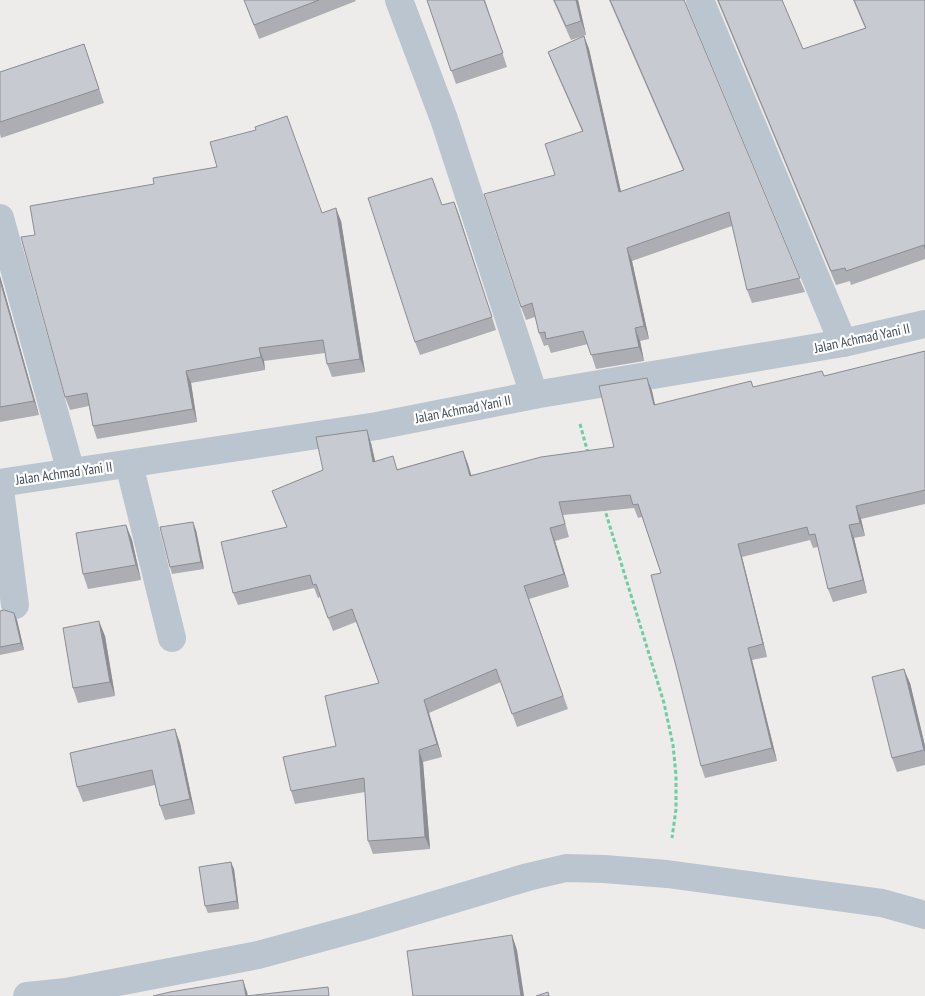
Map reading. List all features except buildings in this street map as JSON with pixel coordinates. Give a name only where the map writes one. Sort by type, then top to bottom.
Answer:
[{"type":"street","points":[[399,0],[444,119],[534,396]]},
{"type":"street","points":[[700,0],[843,343]]},
{"type":"street","points":[[0,218],[71,472]]},
{"type":"street","name":"Jalan Achmad Yani II","points":[[0,483],[377,426],[569,389],[843,343],[925,324]]},
{"type":"street","points":[[129,464],[172,638]]},
{"type":"street","points":[[0,490],[15,605]]},
{"type":"street","points":[[27,996],[66,992],[258,955],[361,927],[528,877],[566,868],[667,874],[882,903],[925,915]]},
{"type":"path","points":[[569,389],[589,456]]},
{"type":"path","points":[[604,504],[664,703],[673,744],[676,775],[676,810],[667,874]]}]
